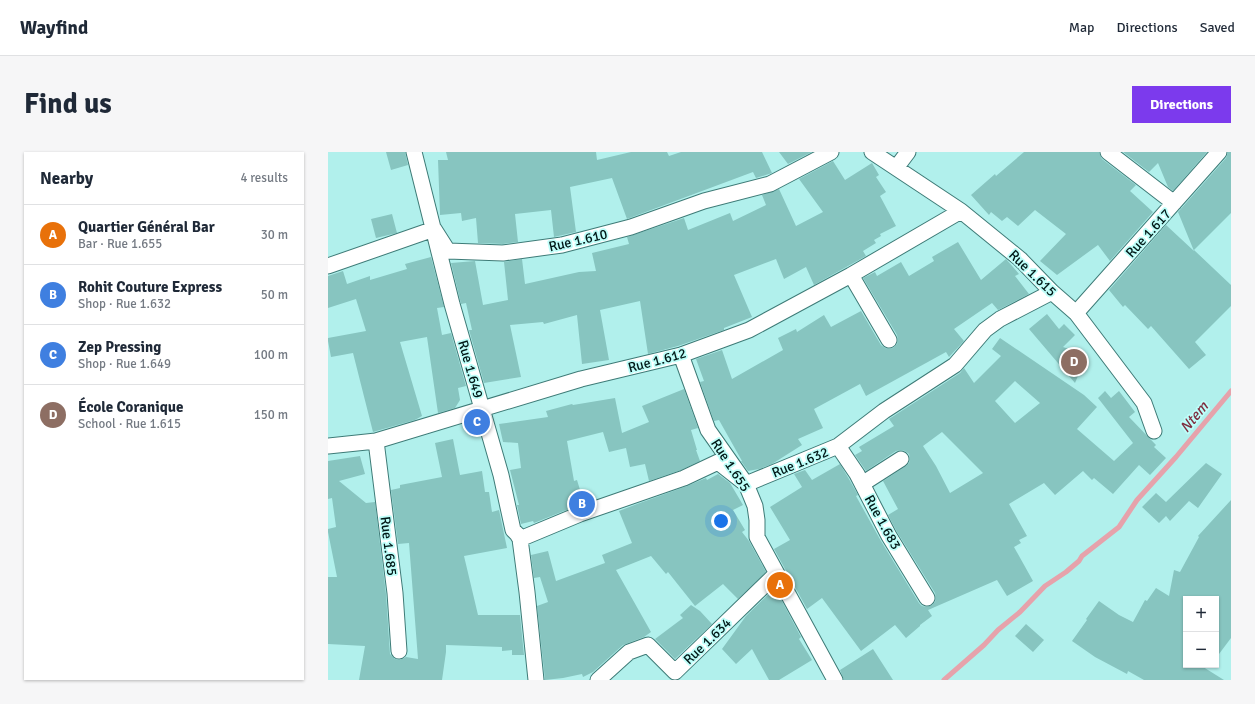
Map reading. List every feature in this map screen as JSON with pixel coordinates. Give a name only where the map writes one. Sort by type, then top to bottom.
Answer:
[{"type":"street","name":"Rue 1.649","points":[[414,152],[452,304],[501,474],[513,530],[520,538],[536,680]]},
{"type":"street","name":"Rue 1.610","points":[[434,229],[448,251],[504,253],[562,245],[631,227],[704,201],[770,184],[831,152]]},
{"type":"street","name":"Rue 1.615","points":[[872,152],[961,211],[1020,259],[1052,292],[1076,313],[1144,403],[1154,431]]},
{"type":"street","points":[[896,168],[908,152]]},
{"type":"street","points":[[1108,152],[1174,203]]},
{"type":"street","name":"Rue 1.617","points":[[1076,313],[1219,152]]},
{"type":"street","name":"Rue 1.612","points":[[328,446],[376,441],[483,410],[581,379],[681,355],[749,330],[851,275],[961,211]]},
{"type":"street","points":[[328,266],[434,229]]},
{"type":"street","points":[[851,275],[889,340]]},
{"type":"street","name":"Rue 1.632","points":[[746,484],[838,446],[884,411],[955,365],[985,330],[1000,319],[1052,292]]},
{"type":"street","name":"Rue 1.655","points":[[681,355],[708,430],[746,484],[755,506],[757,537],[834,680]]},
{"type":"street","name":"Rue 1.685","points":[[376,441],[395,594],[399,651]]},
{"type":"street","name":"Rue 1.683","points":[[838,446],[862,484],[889,536],[927,598]]},
{"type":"street","points":[[862,484],[902,459]]},
{"type":"street","points":[[520,538],[580,514],[684,478],[718,462],[746,484]]},
{"type":"street","name":"Rue 1.634","points":[[598,680],[629,652],[648,645],[675,672],[776,574]]},
{"type":"building","points":[[386,152],[405,152],[408,165],[391,170]]},
{"type":"building","points":[[446,152],[596,152],[597,160],[631,152],[667,152],[669,156],[681,152],[762,152],[772,173],[756,178],[753,172],[627,219],[612,178],[570,187],[576,232],[554,237],[551,210],[515,214],[518,242],[503,244],[478,243],[476,218],[462,221],[461,213],[440,215],[438,160],[448,160]]},
{"type":"building","points":[[779,152],[812,152],[788,164]]},
{"type":"building","points":[[1024,152],[1099,152],[1102,159],[1136,185],[1130,191],[1153,212],[1110,261],[1098,245],[1057,275],[1040,261],[1066,234],[1035,210],[1018,226],[1007,217],[1002,221],[991,212],[989,215],[971,195]]},
{"type":"building","points":[[1123,152],[1207,152],[1173,191],[1168,187],[1158,163],[1149,172]]},
{"type":"building","points":[[1228,152],[1231,152],[1231,213],[1194,250],[1231,285],[1231,306],[1195,342],[1206,355],[1189,369],[1151,326],[1148,329],[1125,305],[1123,307],[1109,290],[1166,225],[1194,251],[1178,212],[1226,158]]},
{"type":"building","points":[[833,161],[845,180],[872,163],[879,175],[876,177],[886,192],[880,196],[896,226],[880,234],[881,236],[874,240],[876,243],[863,251],[866,256],[814,285],[806,267],[784,279],[776,259],[734,275],[752,317],[724,328],[724,330],[678,346],[648,354],[640,301],[600,310],[609,360],[582,364],[577,315],[544,324],[543,322],[510,325],[521,377],[484,383],[469,330],[472,330],[466,303],[461,304],[451,263],[475,261],[483,305],[508,300],[504,262],[522,259],[525,284],[579,272],[596,271],[592,253],[629,244],[627,237],[684,218],[688,230],[730,213],[733,221],[766,205],[762,195],[779,189],[796,226],[823,212],[799,179]]},
{"type":"building","points":[[392,214],[397,233],[376,238],[371,219]]},
{"type":"building","points":[[958,242],[981,280],[1006,259],[1019,274],[1015,276],[1029,294],[998,310],[992,303],[954,329],[964,341],[949,357],[946,352],[866,396],[860,384],[814,409],[823,428],[798,439],[802,445],[772,464],[748,471],[719,420],[714,421],[700,382],[704,381],[696,359],[722,350],[732,379],[783,350],[778,338],[796,329],[797,332],[824,315],[831,327],[861,311],[881,345],[889,349],[893,348],[897,344],[897,335],[863,278],[875,272],[877,276],[901,262],[909,276],[934,261],[932,257]]},
{"type":"building","points":[[431,257],[444,307],[437,308],[442,335],[451,333],[466,386],[458,388],[460,400],[455,408],[438,413],[427,337],[400,342],[422,416],[415,420],[373,432],[353,353],[331,357],[328,341],[328,338],[366,331],[356,299],[328,308],[328,276],[343,271],[347,284],[370,276],[370,280],[407,269],[405,264]]},
{"type":"building","points":[[1047,314],[1059,329],[1064,324],[1075,335],[1063,347],[1087,355],[1075,383],[1029,329]]},
{"type":"building","points":[[1000,338],[1084,395],[1097,407],[1077,429],[1114,461],[1133,443],[1098,398],[1105,391],[1111,398],[1119,391],[1135,412],[1129,417],[1156,445],[1154,447],[1166,458],[1150,475],[1139,465],[1113,494],[1094,478],[1092,480],[1083,471],[1055,495],[1044,483],[1009,504],[1027,536],[1019,540],[1021,543],[1014,547],[1033,581],[1007,596],[997,580],[928,610],[932,616],[906,638],[895,625],[861,651],[822,598],[807,609],[774,549],[790,540],[770,507],[802,487],[794,474],[805,470],[812,480],[840,464],[858,495],[856,496],[881,541],[919,603],[922,606],[927,607],[932,605],[936,598],[935,593],[888,515],[898,509],[883,481],[909,463],[909,454],[901,450],[896,451],[866,471],[855,455],[862,451],[859,447],[894,426],[889,419],[960,373],[964,368],[974,383],[1001,356],[992,349]],"holes":[[[1015,381],[1040,403],[1015,423],[995,401]],[[942,432],[983,473],[950,493],[936,466],[923,446]]]},
{"type":"building","points":[[684,389],[698,428],[691,430],[700,461],[681,470],[649,481],[645,464],[630,467],[626,448],[609,452],[603,432],[567,441],[574,481],[577,480],[584,503],[534,523],[533,521],[521,524],[517,505],[519,505],[510,470],[521,468],[518,443],[503,442],[499,424],[548,417],[546,411],[572,404],[615,398],[622,433],[649,422],[642,406]]},
{"type":"building","points":[[453,439],[460,475],[482,471],[485,492],[489,492],[492,512],[499,510],[507,548],[464,556],[478,615],[520,615],[524,655],[512,655],[512,650],[502,651],[502,647],[446,645],[442,680],[359,680],[365,646],[328,644],[328,577],[337,577],[328,532],[328,529],[336,527],[332,498],[328,499],[328,461],[360,456],[365,474],[339,481],[366,503],[375,502],[386,594],[390,654],[395,659],[400,660],[406,657],[418,659],[409,543],[398,544],[391,490],[400,488],[400,485],[442,477],[435,443]]},
{"type":"building","points":[[1206,463],[1222,474],[1198,508],[1189,501],[1170,521],[1166,516],[1159,523],[1142,507],[1156,493],[1166,502]]},
{"type":"building","points":[[718,474],[730,483],[743,505],[733,510],[745,530],[742,532],[749,541],[766,572],[738,599],[723,584],[695,606],[668,572],[666,574],[651,556],[616,570],[651,632],[644,637],[623,645],[593,672],[583,677],[582,674],[545,680],[537,606],[548,602],[540,577],[534,578],[531,555],[548,551],[556,581],[605,563],[602,555],[632,543],[619,511],[706,478],[707,480]]},
{"type":"building","points":[[1231,500],[1231,638],[1219,654],[1219,596],[1183,596],[1183,668],[1205,668],[1224,680],[1144,680],[1128,671],[1127,674],[1095,657],[1072,641],[1099,601],[1119,615],[1133,622],[1145,600],[1147,601],[1156,588],[1169,596],[1174,570],[1180,572],[1199,537],[1198,536]]},
{"type":"building","points":[[775,588],[801,637],[799,639],[812,660],[779,680],[769,680],[752,649],[736,664],[722,649],[746,616]]},
{"type":"building","points":[[691,605],[700,611],[712,624],[675,659],[655,639],[683,618],[680,615]]},
{"type":"building","points":[[1026,624],[1044,640],[1033,652],[1015,636]]},
{"type":"building","points":[[873,649],[893,680],[844,680],[840,670]]},
{"type":"waterway","name":"Ntem","points":[[944,680],[984,645],[998,630],[1020,612],[1045,586],[1066,572],[1079,561],[1082,556],[1119,527],[1137,500],[1176,457],[1231,391]]},
{"type":"place","name":"École Coranique","points":[[1074,362]]},
{"type":"place","name":"Zep Pressing","points":[[477,422]]},
{"type":"place","name":"Rohit Couture Express","points":[[582,504]]},
{"type":"place","name":"Quartier Général Bar","points":[[780,585]]}]
